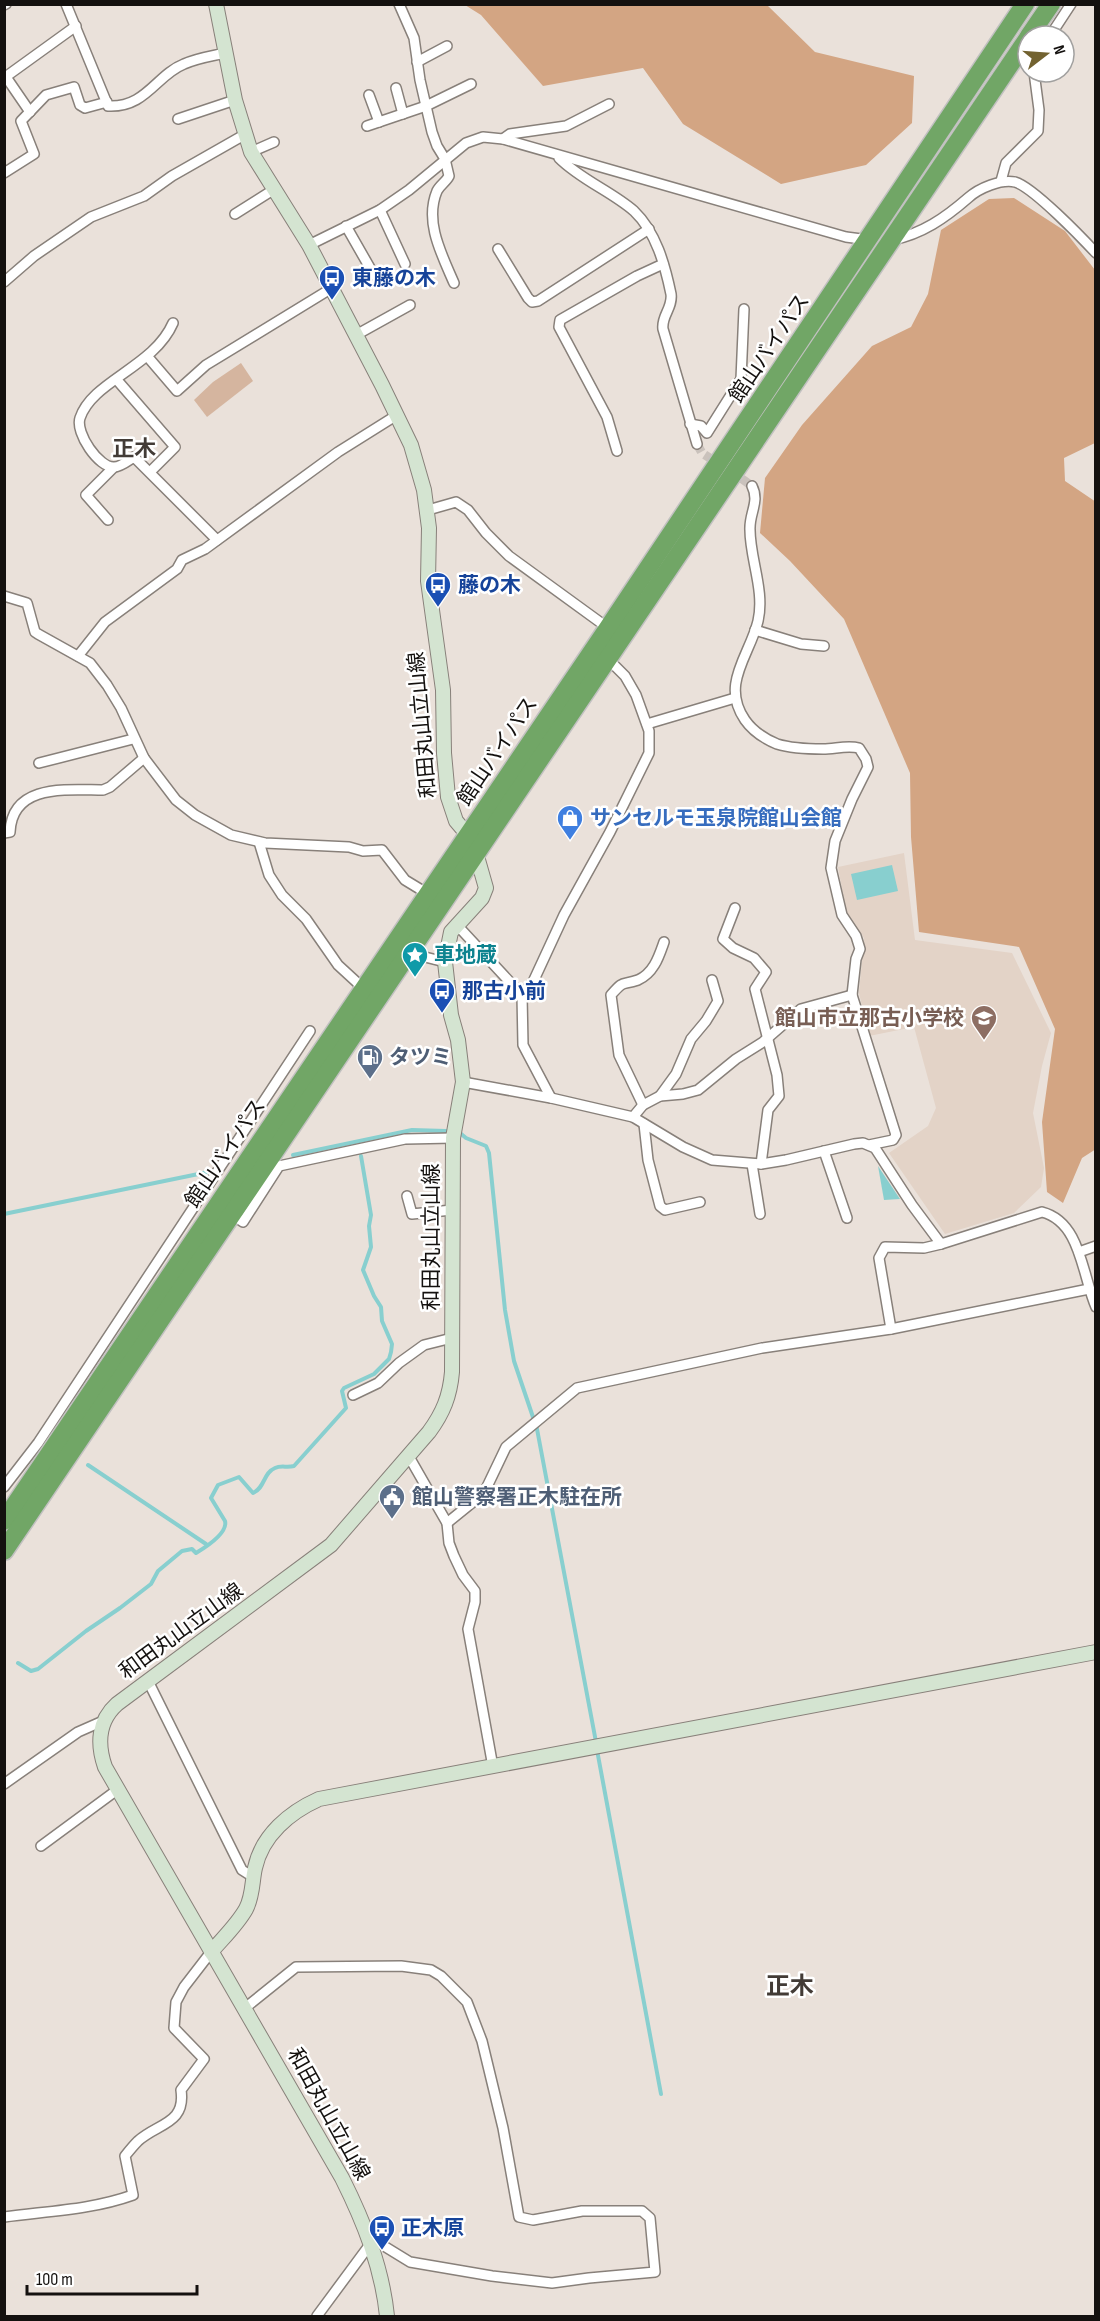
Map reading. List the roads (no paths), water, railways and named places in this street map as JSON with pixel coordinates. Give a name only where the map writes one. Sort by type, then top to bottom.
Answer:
[{"type":"highway","name":"館山バイパス","points":[[4,1521],[608,628],[1025,4]]},
{"type":"highway","name":"館山バイパス","points":[[1038,24],[1051,4]]},
{"type":"highway","name":"館山バイパス","points":[[4,1551],[231,1214],[409,956],[476,853],[609,660],[1016,56]]},
{"type":"main road","name":"和田丸山立山線","points":[[216,4],[244,135],[251,152],[309,245],[332,288],[397,415],[420,470],[428,510],[428,581],[442,681],[448,797],[456,821],[467,834],[476,853],[486,888],[482,898],[451,932],[445,962],[451,1015],[458,1040],[463,1082],[453,1138],[452,1372],[447,1403],[440,1418],[429,1432],[331,1545],[117,1704],[103,1721],[99,1746],[100,1755],[117,1790],[342,2178],[371,2242],[380,2271],[387,2316]]},
{"type":"main road","points":[[211,1952],[246,1908],[250,1898],[256,1861],[267,1840],[298,1808],[319,1799],[1095,1652]]},
{"type":"street","points":[[66,4],[108,106],[117,106],[143,97],[183,64],[225,53]]},
{"type":"street","points":[[399,4],[412,32],[436,146],[445,159],[448,176],[436,192],[432,218],[440,250],[454,283]]},
{"type":"street","points":[[1058,24],[1071,4]]},
{"type":"street","points":[[30,112],[5,77],[76,26]]},
{"type":"street","points":[[417,62],[447,46]]},
{"type":"street","points":[[367,126],[426,106],[471,84]]},
{"type":"street","points":[[1001,181],[1006,163],[1038,131],[1039,110],[1036,84]]},
{"type":"street","points":[[4,173],[34,154],[21,121],[46,95],[74,87],[80,105],[85,108],[107,102]]},
{"type":"street","points":[[396,88],[403,114]]},
{"type":"street","points":[[369,95],[379,122]]},
{"type":"street","points":[[178,119],[236,100]]},
{"type":"street","points":[[503,139],[510,134],[566,126],[609,104]]},
{"type":"street","points":[[4,282],[34,256],[91,217],[144,196],[172,176],[244,135]]},
{"type":"street","points":[[309,245],[381,210],[466,143],[483,136],[503,139],[846,237],[869,240],[891,240],[924,230],[956,209],[970,196],[1001,181],[1017,183],[1036,196],[1095,253]]},
{"type":"street","points":[[251,152],[274,142]]},
{"type":"street","points":[[558,156],[587,181],[633,210],[649,229],[663,264],[671,297],[663,329],[697,444]]},
{"type":"street","points":[[234,214],[273,189]]},
{"type":"street","points":[[381,210],[405,264]]},
{"type":"street","points":[[346,226],[374,275]]},
{"type":"street","points":[[498,249],[532,302],[538,301],[649,229]]},
{"type":"street","points":[[617,451],[607,417],[559,327],[559,323],[637,276],[663,264]]},
{"type":"street","points":[[147,356],[177,391],[206,365],[332,288]]},
{"type":"street","points":[[356,335],[410,305]]},
{"type":"street","points":[[690,424],[701,426],[707,433],[741,379],[744,309]]},
{"type":"street","points":[[113,468],[108,466],[84,442],[78,426],[83,410],[96,394],[147,356],[166,338],[173,323]]},
{"type":"street","points":[[117,380],[175,447],[150,472]]},
{"type":"street","points":[[78,656],[105,622],[177,569],[182,560],[218,540],[338,452],[397,415]]},
{"type":"street","points":[[108,520],[86,495],[113,468],[134,457],[218,540]]},
{"type":"street","points":[[463,1082],[551,1098],[633,1117],[683,1147],[712,1160],[756,1164],[786,1160],[854,1144],[869,1145],[893,1140],[896,1135],[852,995],[855,965],[860,949],[856,936],[842,915],[831,868],[836,841],[852,799],[868,767],[866,759],[859,748],[853,746],[822,749],[778,744],[747,724],[738,710],[735,698],[736,679],[758,620],[760,599],[749,528],[757,495],[753,486]]},
{"type":"street","points":[[428,510],[456,502],[468,510],[486,533],[509,556],[608,628]]},
{"type":"street","points":[[4,596],[27,603],[35,632],[90,663],[107,685],[128,720],[134,739],[144,758],[176,800],[195,815],[231,835],[259,842],[292,846],[349,847],[363,851],[382,850],[405,880],[428,894]]},
{"type":"street","points":[[755,630],[801,644],[824,646]]},
{"type":"street","points":[[551,1098],[523,1045],[522,995],[533,982],[564,915],[610,832],[649,753],[647,724],[636,695],[625,676],[609,660]]},
{"type":"street","points":[[647,724],[735,698]]},
{"type":"street","points":[[39,763],[134,739]]},
{"type":"street","points":[[4,833],[10,832],[10,822],[21,803],[33,796],[50,791],[103,790],[110,787],[144,758]]},
{"type":"street","points":[[259,842],[269,875],[282,894],[306,919],[338,965],[363,988]]},
{"type":"street","points":[[735,908],[723,939],[734,948],[754,958],[766,972],[755,989],[777,1075],[779,1096],[768,1110],[756,1164],[760,1215]]},
{"type":"street","points":[[456,924],[522,995]]},
{"type":"street","points":[[643,1105],[619,1054],[611,995],[622,983],[639,979],[657,963],[664,942]]},
{"type":"street","points":[[409,956],[445,962]]},
{"type":"street","points":[[660,1096],[676,1074],[691,1039],[706,1021],[718,1001],[712,980]]},
{"type":"street","points":[[633,1117],[643,1105],[660,1096],[698,1090],[736,1059],[767,1039],[801,1009],[852,995]]},
{"type":"street","points":[[4,1488],[38,1443],[310,1031]]},
{"type":"street","points":[[644,1124],[648,1160],[660,1206],[665,1210],[700,1202]]},
{"type":"street","points":[[231,1214],[243,1222],[279,1166],[405,1138],[453,1138]]},
{"type":"street","points":[[869,1145],[875,1148],[941,1244]]},
{"type":"street","points":[[824,1151],[847,1218]]},
{"type":"street","points":[[407,1196],[412,1214],[452,1210]]},
{"type":"street","points":[[891,1329],[879,1258],[885,1248],[924,1248],[1041,1212],[1054,1215],[1067,1230],[1079,1252],[1095,1305]]},
{"type":"street","points":[[1079,1252],[1095,1246]]},
{"type":"street","points":[[447,1523],[484,1493],[506,1447],[577,1388],[762,1348],[891,1329],[1089,1289]]},
{"type":"street","points":[[353,1395],[378,1383],[399,1363],[424,1345],[452,1338]]},
{"type":"street","points":[[408,1455],[447,1523],[449,1544],[463,1575],[475,1591],[475,1602],[468,1629],[493,1767]]},
{"type":"street","points":[[148,1681],[242,1870],[253,1877]]},
{"type":"street","points":[[4,1784],[78,1732],[103,1721]]},
{"type":"street","points":[[41,1846],[117,1790]]},
{"type":"street","points":[[4,2217],[84,2208],[107,2204],[133,2195],[125,2156],[138,2141],[176,2116],[183,2103],[181,2090],[204,2059],[174,2028],[176,2002],[184,1986],[211,1952]]},
{"type":"street","points":[[245,2008],[296,1967],[401,1966],[431,1970],[441,1976],[467,2002],[482,2041],[503,2128],[519,2217],[533,2220],[582,2211],[642,2211],[650,2218],[655,2272],[552,2283],[492,2276],[410,2262],[379,2243],[371,2242],[317,2316]]},
{"type":"water","points":[[892,865],[898,891],[857,900],[851,874]]},
{"type":"water","points":[[878,1166],[900,1199],[884,1200]]},
{"type":"waterway","points":[[293,1155],[412,1130],[446,1131]]},
{"type":"waterway","points":[[460,1133],[486,1146],[489,1153],[505,1310],[514,1361],[537,1429],[596,1742]]},
{"type":"waterway","points":[[18,1663],[31,1671],[38,1669],[151,1584],[158,1571],[182,1551],[192,1549],[196,1553],[220,1535],[225,1521],[211,1498],[218,1485],[239,1477],[253,1493],[260,1488],[271,1470],[294,1466],[346,1408],[342,1391],[344,1388],[374,1374],[389,1359],[392,1344],[382,1321],[381,1307],[363,1270],[371,1247],[369,1226],[371,1215],[361,1156]]},
{"type":"waterway","points":[[4,1214],[213,1171]]},
{"type":"waterway","points":[[88,1465],[206,1544]]},
{"type":"waterway","points":[[597,1750],[661,2094]]},
{"type":"tunnel","points":[[697,444],[702,453],[719,464]]},
{"type":"tunnel","points":[[731,471],[752,486]]},
{"type":"place","name":"東藤の木","points":[[332,301]]},
{"type":"place","name":"藤の木","points":[[438,608]]},
{"type":"place","name":"サンセルモ玉泉院館山会館","points":[[570,841]]},
{"type":"place","name":"車地蔵","points":[[415,978]]},
{"type":"place","name":"那古小前","points":[[442,1014]]},
{"type":"place","name":"館山市立那古小学校","points":[[984,1041]]},
{"type":"place","name":"タツミ","points":[[370,1080]]},
{"type":"place","name":"館山警察署正木駐在所","points":[[392,1520]]},
{"type":"place","name":"正木原","points":[[382,2251]]},
{"type":"district","name":"正木","points":[[134,448]]},
{"type":"district","name":"正木","points":[[790,1986]]}]
